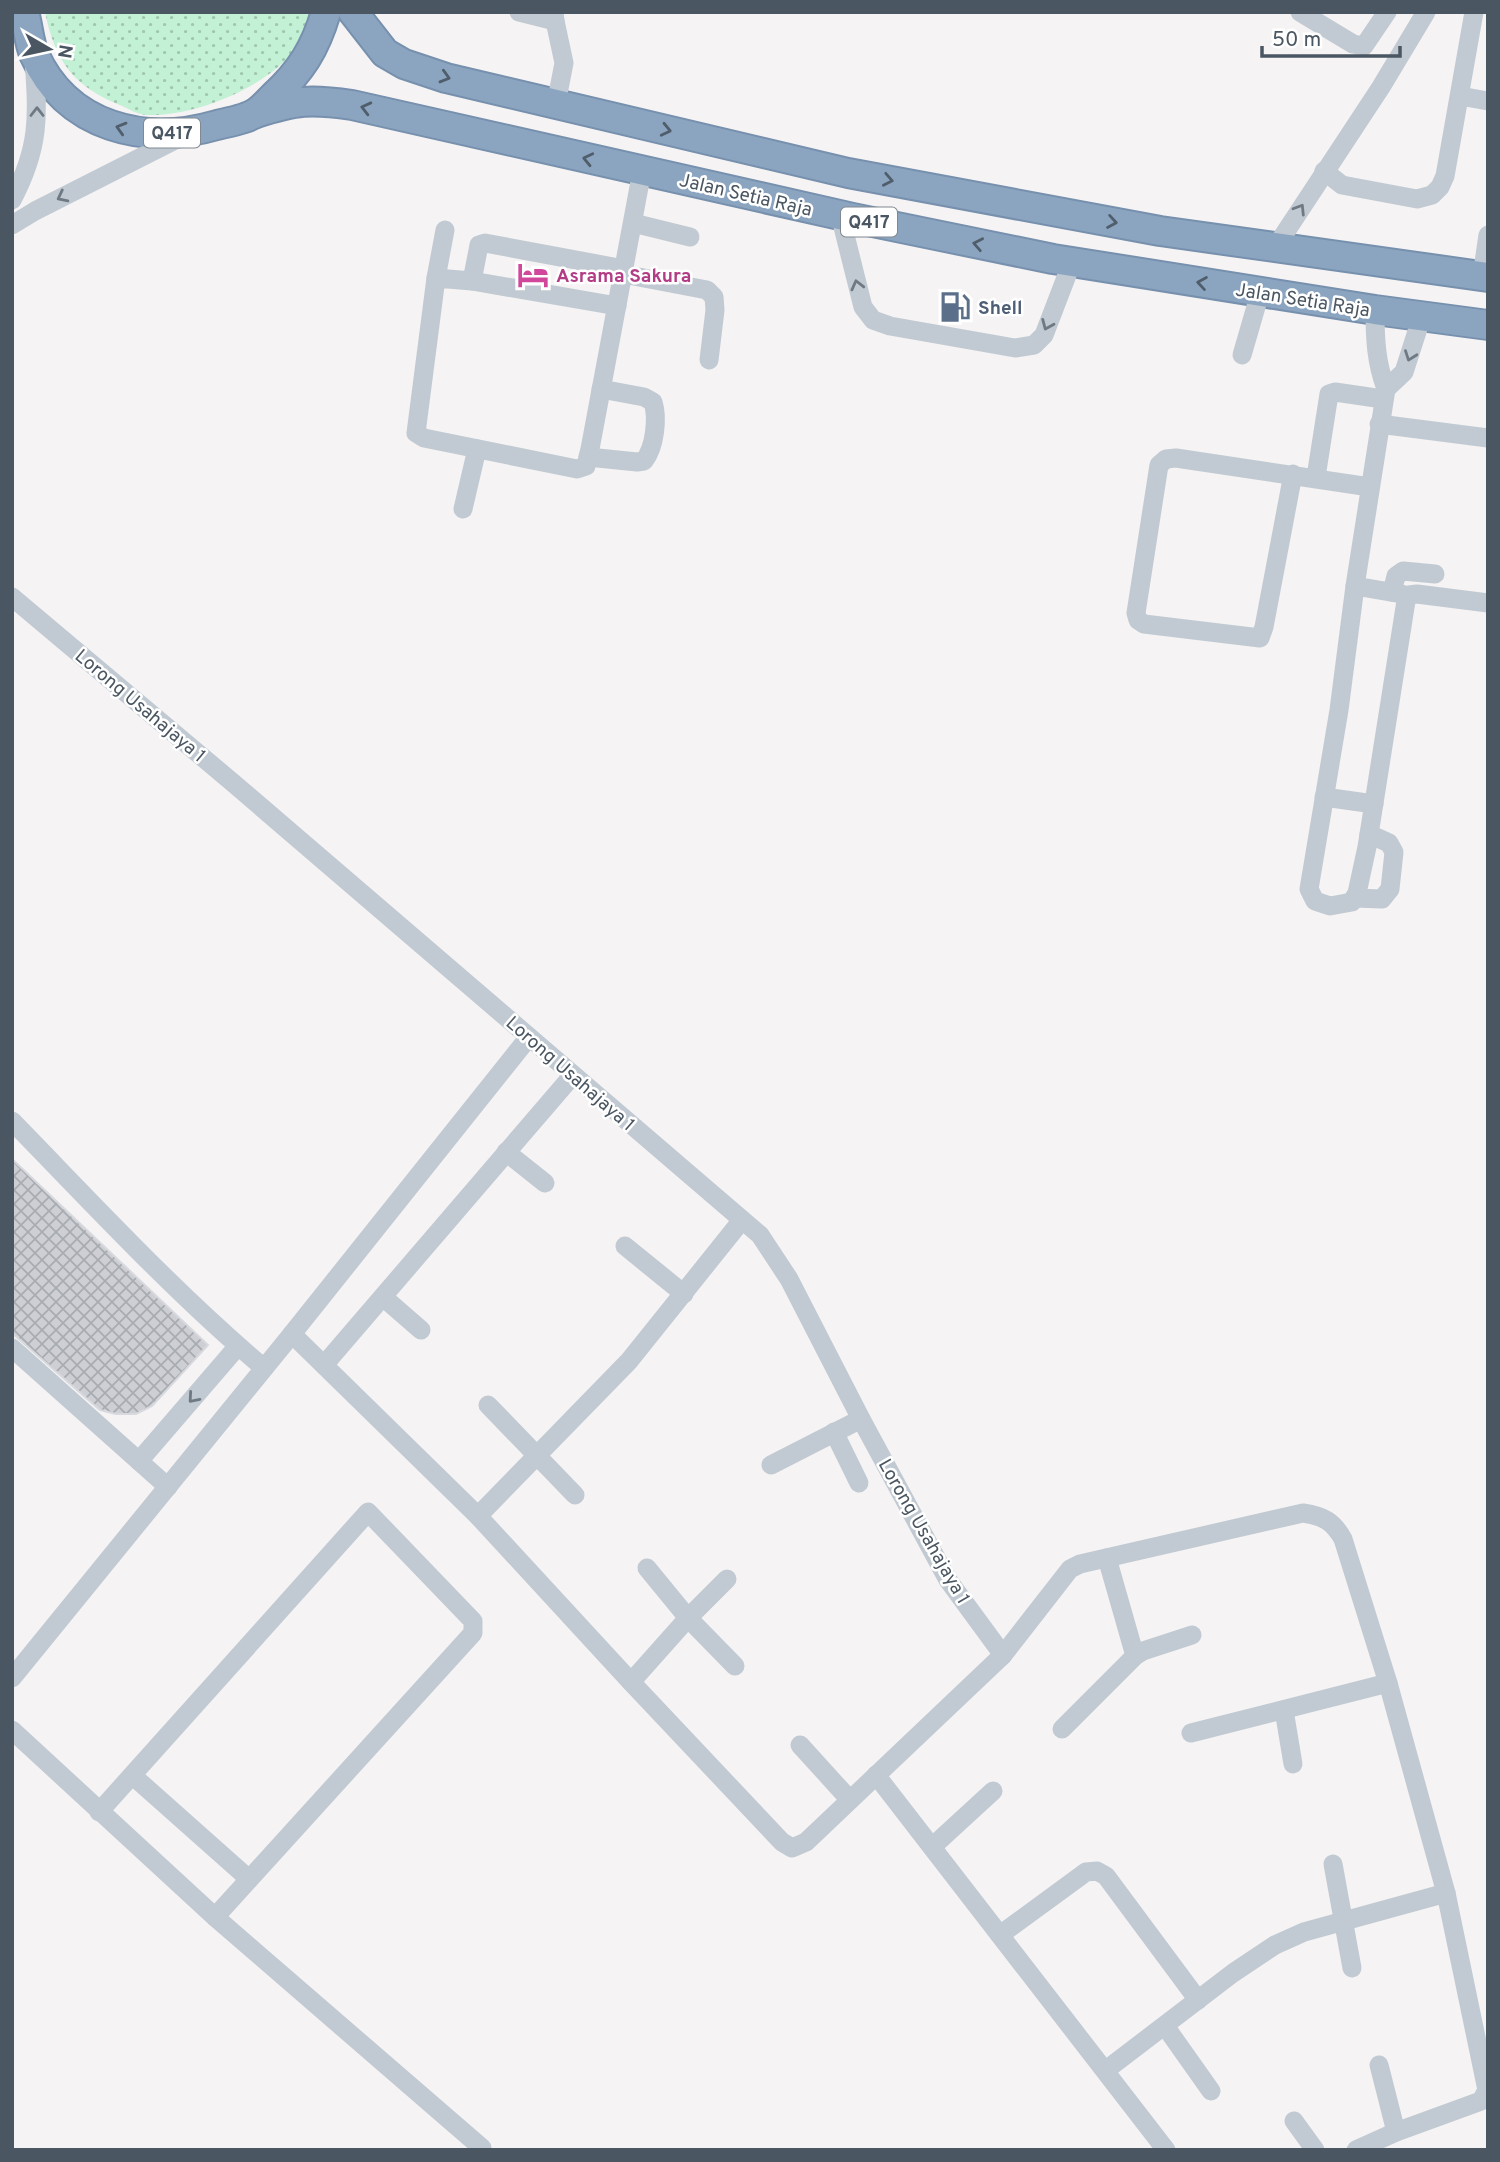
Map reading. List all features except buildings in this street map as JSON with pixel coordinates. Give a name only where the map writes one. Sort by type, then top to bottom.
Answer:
[{"type":"highway","name":"Jalan Setia Raja","points":[[24,12],[34,53],[50,80],[66,98],[101,122],[141,134],[189,133],[306,100],[352,105],[840,215],[1072,262],[1260,293],[1488,325]]},
{"type":"highway","name":"Jalan Setia Raja","points":[[256,113],[295,76],[321,32],[326,12]]},
{"type":"highway","name":"Q417","points":[[353,12],[385,54],[404,64],[446,78],[848,173],[1160,231],[1485,276]]},
{"type":"street","points":[[519,12],[555,17],[564,63],[556,104]]},
{"type":"street","points":[[1300,12],[1353,44],[1364,46],[1387,12]]},
{"type":"street","points":[[1275,248],[1426,12]]},
{"type":"street","points":[[1324,171],[1342,184],[1417,199],[1432,195],[1440,187],[1445,176],[1474,12]]},
{"type":"street","points":[[12,200],[29,164],[35,142],[38,114],[34,53]]},
{"type":"street","points":[[1460,96],[1488,101]]},
{"type":"street","points":[[12,225],[189,133]]},
{"type":"street","points":[[444,230],[416,433],[424,438],[577,469],[586,466],[588,457],[642,171]]},
{"type":"street","points":[[840,215],[863,307],[873,320],[890,326],[1016,348],[1034,345],[1044,335],[1072,262]]},
{"type":"street","points":[[633,223],[690,237]]},
{"type":"street","points":[[1485,276],[1488,235]]},
{"type":"street","points":[[471,281],[479,245],[485,243],[707,290],[714,297],[715,310],[709,360]]},
{"type":"street","points":[[436,278],[471,281],[617,306]]},
{"type":"street","points":[[1242,355],[1260,293]]},
{"type":"street","points":[[1375,310],[1375,345],[1385,394],[1339,710],[1309,889],[1315,901],[1330,906],[1352,902],[1354,898],[1369,834],[1405,601],[1396,576],[1403,571],[1434,574]]},
{"type":"street","points":[[1385,394],[1404,372],[1422,316]]},
{"type":"street","points":[[588,457],[637,462],[644,461],[650,454],[657,414],[653,402],[644,397],[601,389]]},
{"type":"street","points":[[1316,477],[1329,394],[1385,394]]},
{"type":"street","points":[[1379,424],[1488,438]]},
{"type":"street","points":[[463,509],[477,449]]},
{"type":"street","points":[[1293,474],[1260,638],[1144,624],[1138,620],[1136,613],[1159,465],[1166,459],[1176,458],[1316,477],[1370,487]]},
{"type":"street","points":[[1355,586],[1401,594],[1488,603]]},
{"type":"street","name":"Lorong Usahajaya 1","points":[[12,597],[233,782],[760,1235],[789,1279],[948,1580],[1003,1655]]},
{"type":"street","points":[[1324,797],[1374,804]]},
{"type":"street","points":[[1354,898],[1382,899],[1390,889],[1394,852],[1388,843],[1369,834]]},
{"type":"street","points":[[12,1678],[529,1037]]},
{"type":"street","points":[[324,1366],[573,1075]]},
{"type":"street","points":[[12,1121],[114,1225],[264,1368]]},
{"type":"street","points":[[506,1152],[545,1183]]},
{"type":"street","points":[[478,1516],[629,1361],[742,1220]]},
{"type":"street","points":[[625,1246],[684,1294]]},
{"type":"street","points":[[383,1297],[421,1330]]},
{"type":"street","points":[[292,1334],[478,1516],[788,1847],[799,1847],[806,1842],[1003,1655],[1070,1569],[1080,1564],[1303,1513],[1326,1519],[1333,1524],[1343,1539],[1388,1683],[1446,1893],[1487,2090],[1481,2101],[1396,2132],[1356,2150]]},
{"type":"street","points":[[139,1461],[238,1346]]},
{"type":"street","points":[[12,1348],[168,1487]]},
{"type":"street","points":[[488,1405],[575,1495]]},
{"type":"street","points":[[771,1465],[861,1419]]},
{"type":"street","points":[[834,1432],[859,1483]]},
{"type":"street","points":[[99,1812],[368,1512],[473,1621],[473,1633],[215,1917]]},
{"type":"street","points":[[1107,1558],[1135,1656]]},
{"type":"street","points":[[647,1568],[688,1618],[735,1666]]},
{"type":"street","points":[[631,1682],[727,1579]]},
{"type":"street","points":[[1062,1729],[1135,1656],[1192,1635]]},
{"type":"street","points":[[1191,1733],[1388,1683]]},
{"type":"street","points":[[1284,1710],[1293,1764]]},
{"type":"street","points":[[12,1730],[215,1917],[482,2148]]},
{"type":"street","points":[[800,1745],[850,1800]]},
{"type":"street","points":[[876,1775],[1166,2150]]},
{"type":"street","points":[[133,1776],[248,1879]]},
{"type":"street","points":[[932,1847],[993,1791]]},
{"type":"street","points":[[1332,1864],[1352,1968]]},
{"type":"street","points":[[1000,1935],[1086,1872],[1097,1871],[1106,1876],[1198,2000]]},
{"type":"street","points":[[1106,2070],[1275,1945],[1304,1932],[1446,1893]]},
{"type":"street","points":[[1165,2026],[1211,2091]]},
{"type":"street","points":[[1378,2065],[1396,2132]]},
{"type":"street","points":[[1294,2121],[1315,2150]]},
{"type":"green space","points":[[45,12],[313,12],[295,49],[263,79],[205,106],[147,115],[105,99],[69,71],[55,45]]},
{"type":"place","name":"Asrama Sakura","points":[[533,275]]},
{"type":"place","name":"Shell","points":[[955,307]]}]
